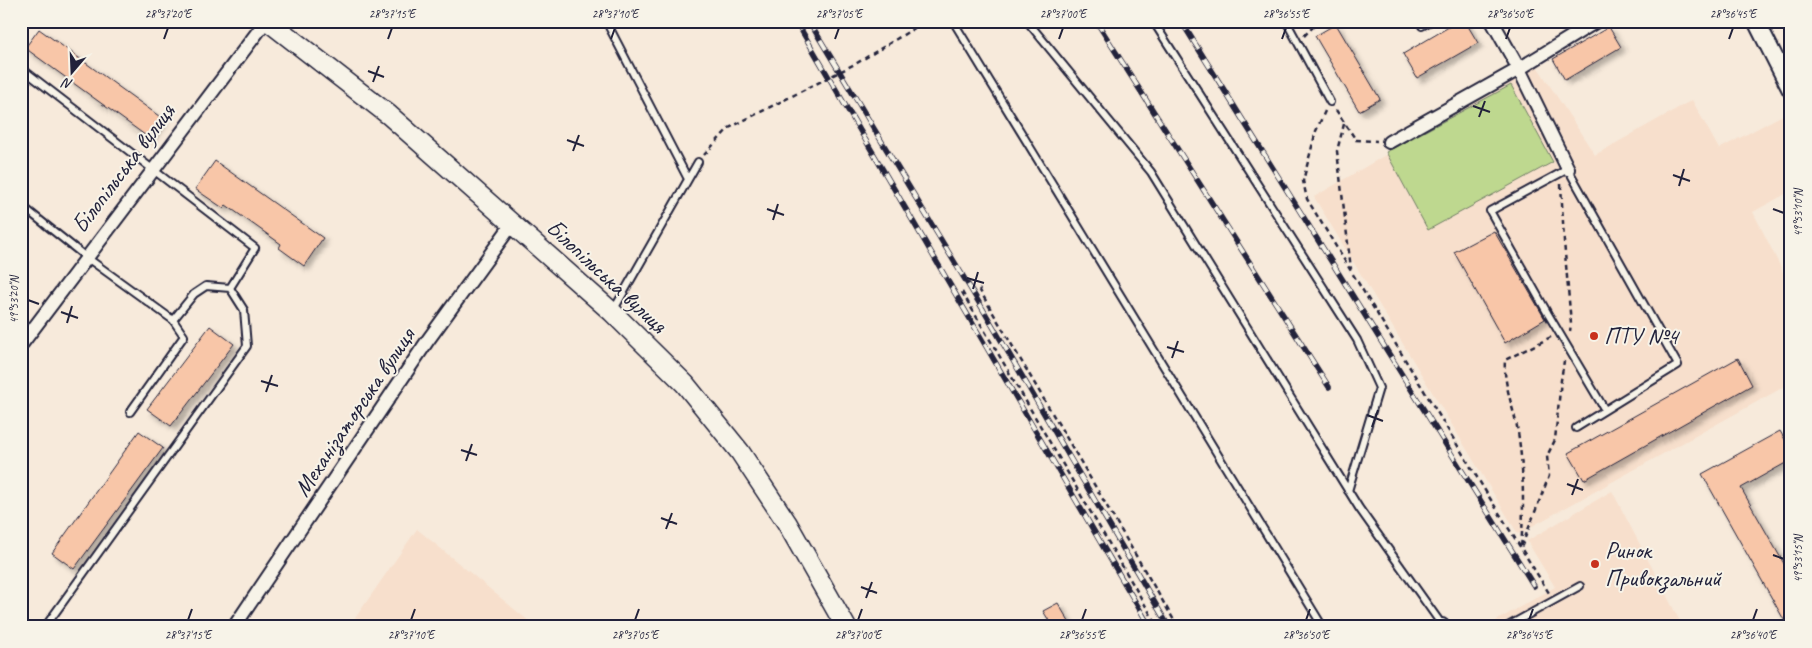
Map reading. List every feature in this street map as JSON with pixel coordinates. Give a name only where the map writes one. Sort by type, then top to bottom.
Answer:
[{"type":"main road","name":"Білопільська вулиця","points":[[267,21],[389,115],[612,312],[685,384],[740,452],[787,523],[846,627]]},
{"type":"street","name":"Білопільська вулиця","points":[[21,345],[267,21]]},
{"type":"street","points":[[1492,21],[1519,68],[1564,171]]},
{"type":"street","points":[[1389,142],[1597,21]]},
{"type":"street","points":[[1756,21],[1791,90]]},
{"type":"street","name":"Механізаторська вулиця","points":[[234,627],[428,340],[513,223]]},
{"type":"lane","points":[[606,21],[688,179]]},
{"type":"lane","points":[[953,21],[1323,627]]},
{"type":"lane","points":[[1027,21],[1151,172],[1348,491],[1442,626]]},
{"type":"lane","points":[[1154,21],[1357,340],[1379,388],[1348,491]]},
{"type":"lane","points":[[1286,21],[1330,102]]},
{"type":"lane","points":[[1419,21],[1422,26],[1432,21]]},
{"type":"lane","points":[[21,68],[255,248],[230,288]]},
{"type":"lane","points":[[612,312],[698,162]]},
{"type":"lane","points":[[1576,428],[1678,365],[1564,171],[1490,211],[1605,410]]},
{"type":"lane","points":[[21,205],[86,258],[173,320],[184,336],[130,412]]},
{"type":"lane","points":[[173,320],[194,294],[206,286],[230,288]]},
{"type":"lane","points":[[45,627],[248,346],[244,310],[230,288]]},
{"type":"lane","points":[[1506,627],[1580,586]]},
{"type":"path","points":[[698,162],[729,128],[857,63],[926,21]]},
{"type":"path","points":[[1298,43],[1319,21]]},
{"type":"path","points":[[1389,142],[1356,140],[1330,102],[1316,131],[1303,182],[1307,199],[1554,600]]},
{"type":"path","points":[[1344,122],[1337,151],[1351,271]]},
{"type":"path","points":[[1521,548],[1549,476],[1547,456],[1555,440],[1561,380],[1571,324],[1564,241],[1564,171]]},
{"type":"path","points":[[979,289],[1178,627]]},
{"type":"path","points":[[962,292],[1158,627]]},
{"type":"path","points":[[1521,548],[1524,504],[1518,433],[1504,372],[1505,360],[1559,333]]},
{"type":"shaded area","name":"ПТУ №4","points":[[1537,66],[1595,155],[1692,100],[1719,149],[1790,111],[1791,191],[1753,212],[1791,288],[1791,383],[1518,534],[1314,197]]},
{"type":"shaded area","name":"Ринок Привокзальний","points":[[1612,491],[1683,627],[1485,627],[1555,587],[1527,541]]},
{"type":"shaded area","points":[[417,529],[536,627],[349,627]]},
{"type":"green space","points":[[1511,85],[1553,162],[1428,230],[1386,152]]},
{"type":"building","points":[[1459,21],[1465,21],[1478,43],[1417,78],[1403,54]]},
{"type":"building","points":[[1336,24],[1380,99],[1359,111],[1315,36]]},
{"type":"building","points":[[1609,27],[1621,47],[1565,80],[1553,59]]},
{"type":"building","points":[[39,29],[163,119],[149,138],[25,48]]},
{"type":"building","points":[[215,161],[323,238],[304,266],[279,248],[281,244],[226,205],[223,208],[195,189]]},
{"type":"building","points":[[1494,231],[1545,319],[1505,343],[1454,252]]},
{"type":"building","points":[[210,326],[234,344],[171,426],[147,409]]},
{"type":"building","points":[[1738,358],[1752,385],[1584,480],[1568,453]]},
{"type":"building","points":[[139,431],[163,448],[74,569],[52,553]]},
{"type":"building","points":[[1780,431],[1791,450],[1791,460],[1741,488],[1791,576],[1791,627],[1788,627],[1702,474]]},
{"type":"building","points":[[1058,603],[1072,627],[1053,627],[1043,611]]},
{"type":"railway","points":[[796,21],[1150,627]]},
{"type":"railway","points":[[809,21],[981,306],[1169,627]]},
{"type":"railway","points":[[1096,21],[1329,387]]},
{"type":"railway","points":[[1181,21],[1534,586]]},
{"type":"place","name":"ПТУ №4","points":[[1594,336]]},
{"type":"place","name":"Ринок Привокзальний","points":[[1595,564]]}]
